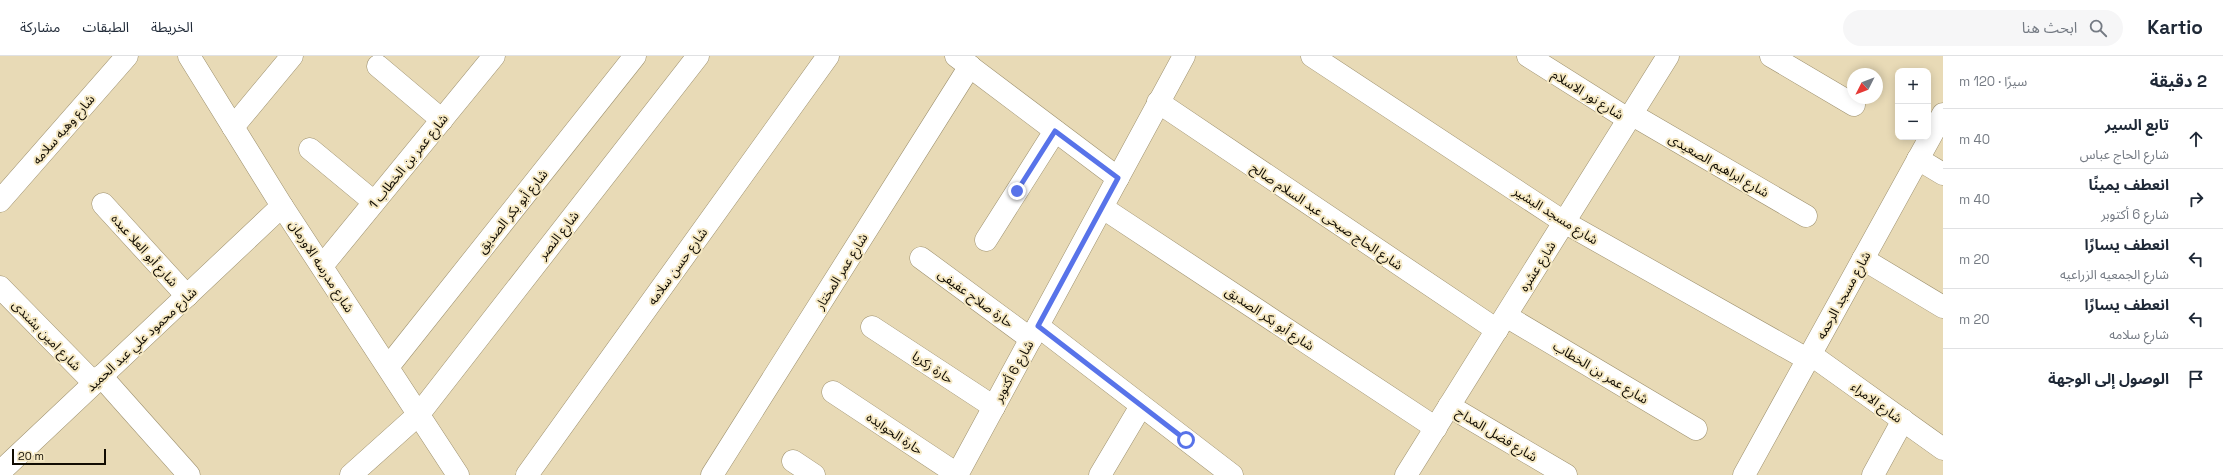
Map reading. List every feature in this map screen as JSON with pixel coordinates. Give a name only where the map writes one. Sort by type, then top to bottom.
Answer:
[{"type":"street","name":"شارع وهبه سلامه","points":[[0,201],[127,56]]},
{"type":"street","name":"شارع مدرسه الاورمان","points":[[189,56],[282,206],[458,475]]},
{"type":"street","points":[[233,127],[292,56]]},
{"type":"street","name":"شارع عمر بن الخطاب 1","points":[[322,266],[494,56]]},
{"type":"street","name":"شارع أبو بكر الصديق","points":[[388,367],[635,56]]},
{"type":"street","name":"شارع النصر","points":[[351,475],[418,414],[698,56]]},
{"type":"street","name":"شارع حسن سلامه","points":[[527,475],[828,56]]},
{"type":"street","name":"شارع 6 أكتوبر","points":[[957,475],[1184,56]]},
{"type":"street","name":"شارع نور الاسلام","points":[[1528,56],[1630,117]]},
{"type":"street","name":"شارع عشره","points":[[1406,475],[1668,56]]},
{"type":"street","points":[[1771,56],[1854,105]]},
{"type":"street","name":"شارع مسجد البشير","points":[[1316,57],[1564,222],[1809,357]]},
{"type":"street","points":[[963,61],[1118,178]]},
{"type":"street","name":"شارع عمر المختار","points":[[712,475],[963,61]]},
{"type":"street","points":[[378,66],[442,120]]},
{"type":"street","name":"شارع الحاج صبحى عبد السلام صالح","points":[[1158,102],[1501,323]]},
{"type":"street","name":"شارع مسجد الرحمه","points":[[1744,475],[1943,114]]},
{"type":"street","name":"شارع ابراهيم الصعيدى","points":[[1630,117],[1806,216]]},
{"type":"street","points":[[986,240],[1055,131]]},
{"type":"street","points":[[310,149],[374,202]]},
{"type":"street","points":[[1918,160],[1943,174]]},
{"type":"street","name":"شارع أبو العلا عبده","points":[[103,204],[187,296]]},
{"type":"street","name":"شارع محمود علي عبد الحميد","points":[[3,462],[98,380],[282,206]]},
{"type":"street","name":"شارع أبو بكر الصديق","points":[[1103,208],[1436,428]]},
{"type":"street","name":"حارة صلاح عفيفى","points":[[921,258],[1035,332],[1141,406],[1232,475]]},
{"type":"street","points":[[1863,259],[1943,307]]},
{"type":"street","name":"شارع امين بشندى","points":[[0,287],[98,380],[189,475]]},
{"type":"street","name":"شارع عمر بن الخطاب","points":[[1501,323],[1696,429]]},
{"type":"street","name":"حارة زكريا","points":[[872,327],[994,407]]},
{"type":"street","name":"شارع الامراء","points":[[1809,357],[1903,420],[1943,449]]},
{"type":"street","name":"حارة الحوايده","points":[[833,392],[957,475]]},
{"type":"street","points":[[1100,475],[1141,406]]},
{"type":"street","name":"شارع فضل المداح","points":[[1449,406],[1566,475]]},
{"type":"street","points":[[1873,475],[1903,420]]},
{"type":"street","points":[[794,461],[814,475]]},
{"type":"route","points":[[1017,191],[1055,131],[1118,178],[1038,326],[1186,440]]}]
